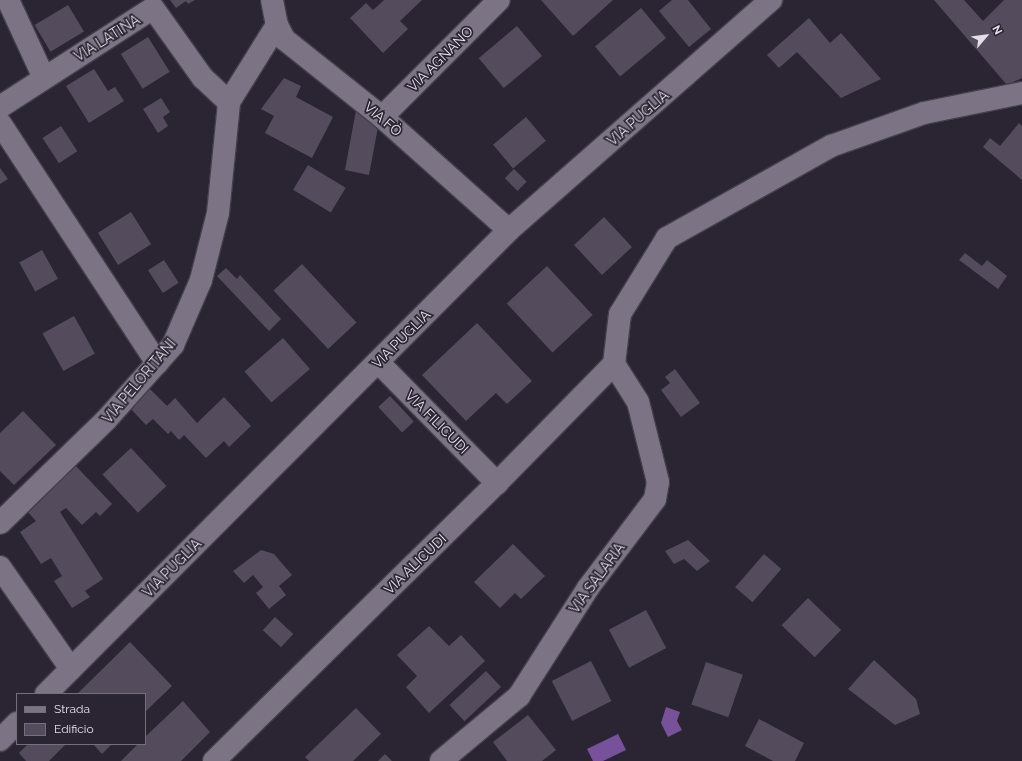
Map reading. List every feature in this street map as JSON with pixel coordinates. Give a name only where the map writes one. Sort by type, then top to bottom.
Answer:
[{"type":"street","points":[[8,0],[44,78]]},
{"type":"street","name":"VIA FÒ","points":[[272,0],[277,25],[284,39],[382,117],[510,230]]},
{"type":"street","name":"VIA AGNANO","points":[[382,117],[498,0]]},
{"type":"street","name":"VIA PUGLIA","points":[[47,693],[510,230],[772,0]]},
{"type":"street","name":"VIA LATINA","points":[[0,107],[153,8],[203,78],[229,102]]},
{"type":"street","name":"VIA PELORITANI","points":[[0,523],[106,420],[173,345],[201,280],[218,213],[229,102],[277,25]]},
{"type":"street","points":[[614,364],[620,314],[667,238],[831,146],[924,113],[1022,93]]},
{"type":"street","points":[[0,123],[157,363]]},
{"type":"street","name":"VIA FILICUDI","points":[[378,362],[497,483]]},
{"type":"street","name":"VIA ALICUDI","points":[[214,761],[497,483],[614,364]]},
{"type":"street","name":"VIA SALARIA","points":[[441,761],[519,696],[588,588],[656,499],[658,482],[638,402],[614,364]]},
{"type":"street","points":[[0,567],[71,669]]},
{"type":"street","points":[[0,740],[16,724]]},
{"type":"shaded area","points":[[666,707],[680,712],[677,721],[682,730],[668,737],[661,723]]},
{"type":"shaded area","points":[[618,734],[626,750],[603,761],[593,761],[587,749]]},
{"type":"building","points":[[170,0],[195,0],[188,4],[186,1],[176,8]]},
{"type":"building","points":[[384,0],[422,0],[400,21],[408,29],[383,53],[350,18],[366,3],[373,10]]},
{"type":"building","points":[[541,0],[613,0],[573,36]]},
{"type":"building","points":[[672,0],[688,0],[711,29],[689,47],[659,11]]},
{"type":"building","points":[[934,0],[964,0],[983,21],[1004,0],[1022,0],[1022,78],[1007,85]]},
{"type":"building","points":[[68,5],[84,32],[51,52],[35,25]]},
{"type":"building","points":[[641,8],[666,38],[620,76],[595,47]]},
{"type":"building","points":[[809,18],[830,43],[841,33],[881,79],[841,98],[797,52],[779,68],[767,55]]},
{"type":"building","points":[[517,26],[542,56],[504,88],[479,58]]},
{"type":"building","points":[[148,37],[170,72],[143,89],[121,54]]},
{"type":"building","points":[[94,69],[108,91],[115,87],[124,101],[89,123],[66,86]]},
{"type":"building","points":[[284,78],[301,86],[296,97],[333,117],[312,158],[265,133],[274,116],[261,109]]},
{"type":"building","points":[[161,98],[170,112],[163,117],[168,126],[158,133],[143,109]]},
{"type":"building","points":[[356,110],[378,127],[369,175],[345,170]]},
{"type":"building","points":[[526,117],[546,141],[513,168],[493,145]]},
{"type":"building","points":[[1019,123],[1022,126],[1022,180],[983,147],[990,138],[1000,146]]},
{"type":"building","points":[[61,126],[77,151],[59,163],[43,138]]},
{"type":"building","points":[[308,165],[346,188],[331,213],[293,190]]},
{"type":"building","points":[[0,168],[8,179],[0,184]]},
{"type":"building","points":[[514,169],[527,182],[518,191],[505,178]]},
{"type":"building","points":[[131,212],[151,244],[118,265],[98,233]]},
{"type":"building","points":[[604,217],[632,247],[602,275],[574,245]]},
{"type":"building","points":[[42,250],[58,279],[35,291],[19,263]]},
{"type":"building","points":[[965,253],[982,266],[987,260],[1007,276],[998,289],[959,260]]},
{"type":"building","points":[[164,260],[179,283],[163,293],[148,270]]},
{"type":"building","points":[[302,264],[357,323],[328,349],[273,291]]},
{"type":"building","points":[[547,266],[593,315],[552,353],[507,304]]},
{"type":"building","points":[[226,268],[237,279],[240,275],[281,319],[269,331],[217,276]]},
{"type":"building","points":[[74,316],[95,354],[63,371],[43,333]]},
{"type":"building","points":[[477,323],[532,381],[507,404],[496,393],[466,421],[422,375]]},
{"type":"building","points":[[283,338],[310,369],[271,402],[245,371]]},
{"type":"building","points":[[675,369],[700,403],[681,417],[661,390],[670,383],[665,377]]},
{"type":"building","points":[[149,388],[167,406],[175,398],[197,423],[224,397],[251,426],[229,447],[224,441],[206,458],[184,435],[179,440],[171,431],[168,434],[153,419],[146,425],[129,407]]},
{"type":"building","points":[[390,396],[414,422],[402,433],[378,407]]},
{"type":"building","points":[[23,411],[56,445],[14,485],[0,471],[0,433]]},
{"type":"building","points":[[131,448],[166,486],[138,513],[102,475]]},
{"type":"building","points":[[74,464],[112,504],[100,516],[96,512],[82,525],[66,508],[60,512],[103,579],[85,591],[90,597],[72,608],[54,581],[62,576],[51,558],[41,564],[20,532],[36,521],[26,510]]},
{"type":"building","points":[[688,540],[710,561],[697,571],[684,559],[674,564],[665,551]]},
{"type":"building","points":[[513,544],[545,576],[521,599],[515,593],[500,608],[474,582]]},
{"type":"building","points":[[261,550],[274,554],[292,575],[279,586],[286,595],[269,609],[256,593],[263,587],[253,575],[244,583],[233,571]]},
{"type":"building","points":[[764,554],[781,569],[752,602],[735,587]]},
{"type":"building","points":[[808,598],[841,630],[815,657],[782,625]]},
{"type":"building","points":[[646,610],[666,648],[629,668],[609,630]]},
{"type":"building","points":[[275,617],[293,634],[281,647],[263,630]]},
{"type":"building","points":[[429,626],[449,646],[461,635],[485,661],[429,713],[406,687],[417,676],[397,655]]},
{"type":"building","points":[[130,642],[172,686],[146,711],[146,693],[78,693]]},
{"type":"building","points":[[874,660],[916,699],[920,714],[895,725],[848,689]]},
{"type":"building","points":[[591,661],[611,701],[572,721],[552,681]]},
{"type":"building","points":[[706,662],[743,675],[728,717],[691,705]]},
{"type":"building","points":[[486,671],[501,687],[464,721],[449,705]]},
{"type":"building","points":[[183,701],[210,732],[181,761],[121,761],[137,745],[146,745],[146,736]]},
{"type":"building","points":[[356,708],[381,734],[353,761],[309,761],[305,757]]},
{"type":"building","points":[[528,715],[556,750],[542,761],[507,761],[493,742]]},
{"type":"building","points":[[759,719],[804,743],[795,761],[773,761],[745,746]]},
{"type":"building","points":[[27,745],[65,745],[49,761],[26,761],[19,753]]},
{"type":"building","points":[[94,745],[111,745],[102,754]]},
{"type":"building","points":[[385,754],[392,761],[378,761]]}]
